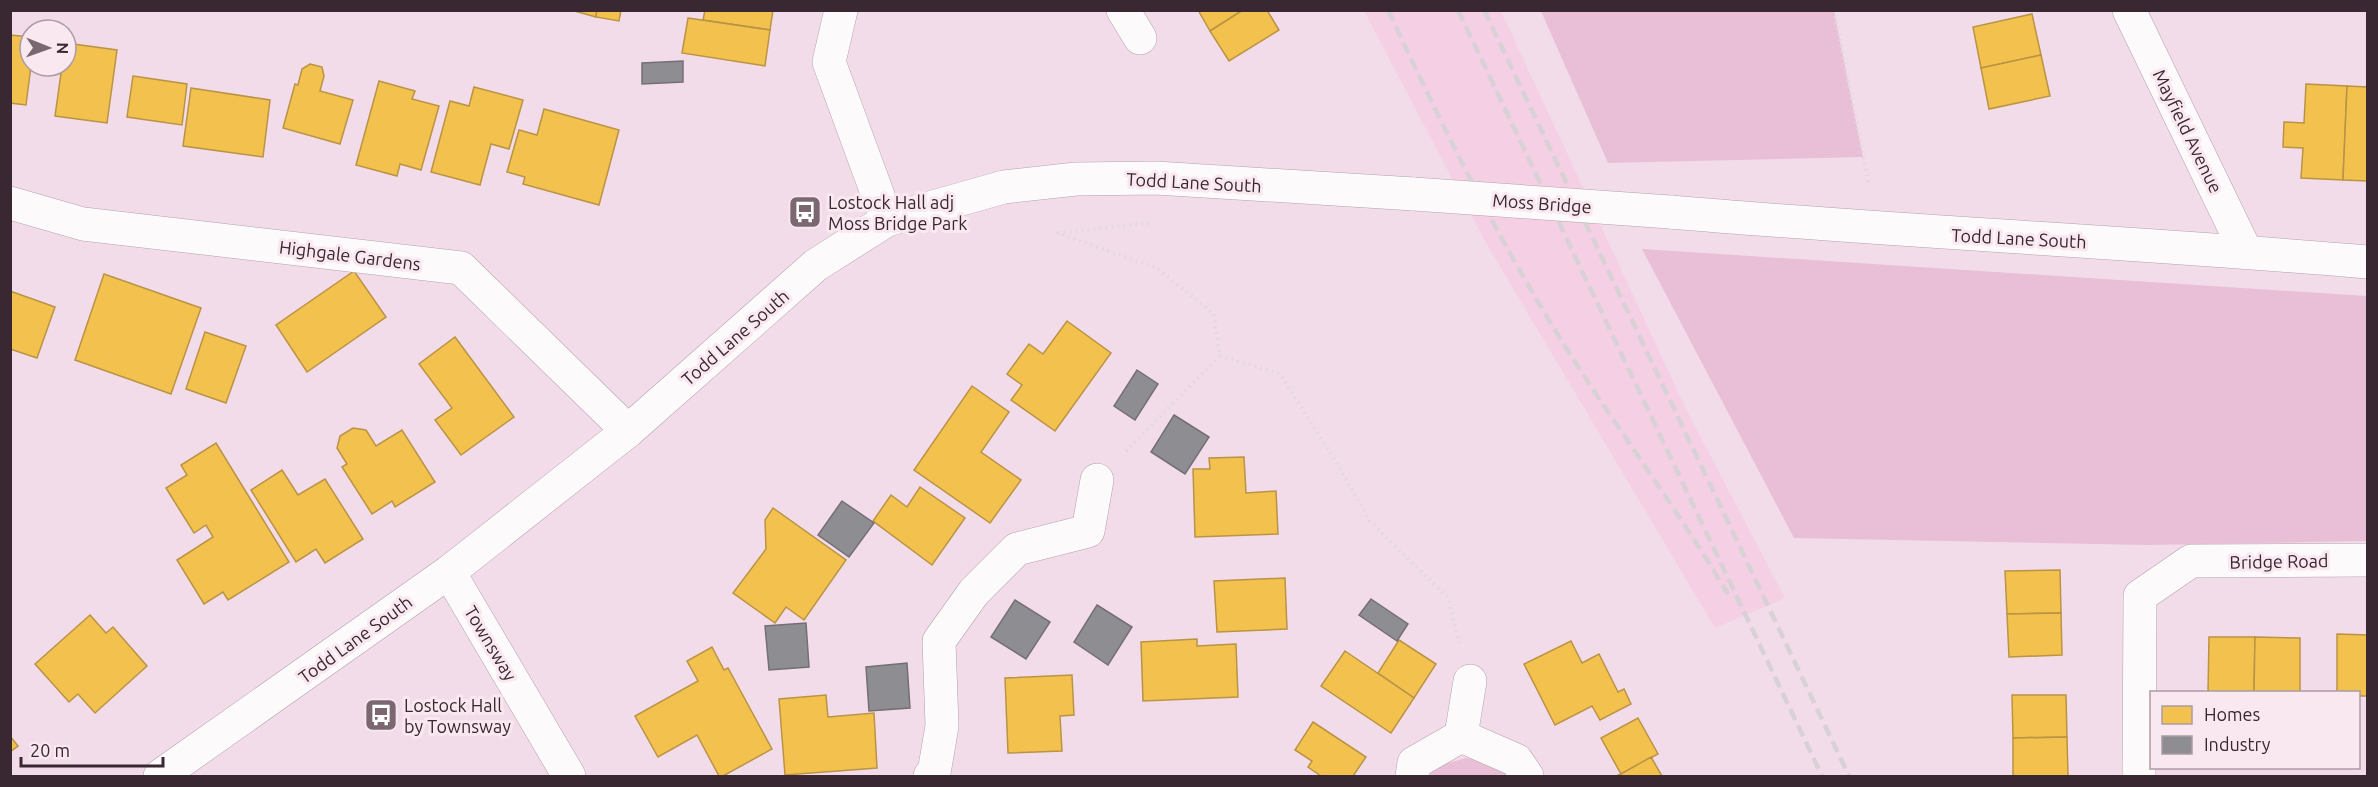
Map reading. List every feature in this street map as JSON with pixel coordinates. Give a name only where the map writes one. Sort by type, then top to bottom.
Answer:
[{"type":"street","points":[[841,10],[829,63],[887,220]]},
{"type":"street","points":[[1123,10],[1140,38]]},
{"type":"street","name":"Mayfield Avenue","points":[[2129,10],[2246,252]]},
{"type":"street","name":"Todd Lane South","points":[[160,777],[449,572],[628,431],[816,265],[887,220],[1004,187],[1076,179],[1156,178],[1414,194]]},
{"type":"street","name":"Moss Bridge","points":[[1414,194],[1670,212]]},
{"type":"street","name":"Highgale Gardens","points":[[10,203],[83,224],[461,268],[628,431]]},
{"type":"street","name":"Todd Lane South","points":[[1670,212],[1879,230],[2246,252],[2367,262]]},
{"type":"street","points":[[930,777],[934,773],[942,726],[939,640],[974,592],[1017,549],[1088,531],[1097,480]]},
{"type":"street","name":"Bridge Road","points":[[2139,777],[2140,596],[2191,561],[2367,560]]},
{"type":"street","name":"Townsway","points":[[449,572],[569,777]]},
{"type":"street","points":[[1461,736],[1470,681]]},
{"type":"street","points":[[1412,777],[1414,763],[1461,736]]},
{"type":"street","points":[[1461,736],[1516,760],[1527,777]]},
{"type":"path","points":[[1834,10],[1863,157]]},
{"type":"path","points":[[1156,178],[1148,223],[1058,233],[1157,268],[1213,313],[1220,356]]},
{"type":"path","points":[[1097,480],[1220,356]]},
{"type":"path","points":[[1220,356],[1280,374],[1333,457],[1370,521],[1448,598],[1470,681]]},
{"type":"shaded area","points":[[1364,11],[1501,11],[1686,409],[1785,598],[1715,628],[1486,243]]},
{"type":"shaded area","points":[[1541,11],[1834,11],[1863,157],[1608,163]]},
{"type":"shaded area","points":[[1642,249],[2367,296],[2367,541],[2147,545],[1794,538]]},
{"type":"shaded area","points":[[1466,758],[1497,763],[1507,776],[1429,776],[1437,766]]},
{"type":"building: Homes","points":[[571,10],[597,10],[596,17]]},
{"type":"building: Homes","points":[[597,10],[621,10],[619,21],[596,17]]},
{"type":"building: Homes","points":[[705,10],[773,10],[770,30],[703,20]]},
{"type":"building: Homes","points":[[1198,10],[1243,10],[1210,31]]},
{"type":"building: Homes","points":[[1243,10],[1267,10],[1279,30],[1229,61],[1210,31]]},
{"type":"building: Homes","points":[[2032,14],[2041,55],[1981,68],[1973,27]]},
{"type":"building: Homes","points":[[688,18],[770,30],[765,66],[682,53]]},
{"type":"building: Homes","points":[[10,35],[18,36],[18,78],[29,78],[26,105],[10,103]]},
{"type":"building: Homes","points":[[78,45],[117,50],[107,123],[55,116],[60,78],[78,78]]},
{"type":"building: Homes","points":[[2041,55],[2050,96],[1989,109],[1981,68]]},
{"type":"building: Homes","points":[[310,64],[322,67],[324,76],[320,91],[353,100],[340,144],[283,128],[295,84],[298,85],[302,69]]},
{"type":"building: Homes","points":[[133,76],[187,84],[182,125],[127,117]]},
{"type":"building: Homes","points":[[379,81],[415,91],[412,99],[439,106],[421,170],[400,164],[397,176],[356,165]]},
{"type":"building: Homes","points":[[2306,84],[2347,86],[2343,180],[2301,178],[2303,148],[2283,147],[2284,122],[2304,123]]},
{"type":"building: Homes","points":[[2347,86],[2368,87],[2368,181],[2343,180]]},
{"type":"building: Homes","points":[[474,87],[523,100],[509,149],[491,144],[480,185],[431,172],[450,101],[469,106]]},
{"type":"building: Homes","points":[[191,88],[270,100],[263,157],[183,146]]},
{"type":"building: Homes","points":[[544,109],[619,130],[599,205],[523,184],[525,177],[507,172],[519,130],[537,135]]},
{"type":"building: Homes","points":[[354,271],[386,317],[307,372],[276,325]]},
{"type":"building: Homes","points":[[104,274],[201,308],[171,394],[75,360]]},
{"type":"building: Homes","points":[[10,291],[55,307],[37,358],[10,349]]},
{"type":"building: Homes","points":[[1067,321],[1111,353],[1055,431],[1011,400],[1022,385],[1007,374],[1029,344],[1043,354]]},
{"type":"building: Homes","points":[[205,332],[246,346],[226,403],[186,389]]},
{"type":"building: Homes","points":[[455,337],[514,417],[461,455],[435,420],[452,408],[419,364]]},
{"type":"building: Homes","points":[[972,386],[1009,412],[981,452],[1021,480],[990,523],[914,470]]},
{"type":"building: Homes","points":[[353,428],[366,430],[376,446],[402,430],[435,482],[395,507],[392,501],[372,514],[342,467],[347,464],[337,448],[340,436]]},
{"type":"building: Homes","points":[[216,443],[289,562],[228,600],[223,592],[204,604],[177,560],[213,537],[206,525],[194,533],[166,488],[187,475],[181,465]]},
{"type":"building: Homes","points":[[1244,457],[1246,493],[1276,491],[1278,534],[1195,537],[1193,469],[1210,469],[1209,458]]},
{"type":"building: Homes","points":[[282,470],[298,495],[325,479],[363,539],[325,563],[316,549],[296,562],[251,490]]},
{"type":"building: Homes","points":[[920,487],[965,518],[932,565],[873,521],[891,495],[907,507]]},
{"type":"building: Homes","points":[[773,508],[846,560],[804,620],[786,607],[775,623],[733,593],[766,549],[765,520]]},
{"type":"building: Homes","points":[[2060,570],[2061,613],[2007,614],[2005,571]]},
{"type":"building: Homes","points":[[1285,578],[1287,629],[1217,632],[1214,581]]},
{"type":"building: Homes","points":[[2061,613],[2062,655],[2009,657],[2007,614]]},
{"type":"building: Homes","points":[[90,615],[106,633],[113,627],[147,666],[95,713],[78,694],[69,702],[35,664]]},
{"type":"building: Homes","points":[[2337,634],[2368,635],[2368,696],[2360,696],[2360,691],[2337,691]]},
{"type":"building: Homes","points":[[2209,637],[2255,637],[2254,691],[2208,691]]},
{"type":"building: Homes","points":[[2255,637],[2300,638],[2300,691],[2254,691]]},
{"type":"building: Homes","points":[[1197,639],[1197,646],[1236,644],[1238,697],[1143,701],[1141,642]]},
{"type":"building: Homes","points":[[1399,640],[1436,664],[1414,698],[1378,673]]},
{"type":"building: Homes","points":[[1571,641],[1582,663],[1599,654],[1618,692],[1624,689],[1631,704],[1600,720],[1592,706],[1555,725],[1524,664]]},
{"type":"building: Homes","points":[[712,647],[724,670],[728,668],[772,749],[723,776],[719,776],[697,735],[658,757],[635,716],[698,681],[687,661]]},
{"type":"building: Homes","points":[[1345,651],[1414,698],[1391,733],[1321,686]]},
{"type":"building: Homes","points":[[1072,675],[1074,715],[1060,716],[1062,751],[1008,753],[1005,678]]},
{"type":"building: Homes","points":[[826,695],[828,717],[874,713],[877,768],[785,775],[779,699]]},
{"type":"building: Homes","points":[[2012,695],[2066,695],[2067,737],[2013,738]]},
{"type":"building: Homes","points":[[1638,718],[1658,754],[1621,774],[1601,738]]},
{"type":"building: Homes","points":[[1313,722],[1366,757],[1353,776],[1321,776],[1308,767],[1312,761],[1295,750]]},
{"type":"building: Homes","points":[[10,736],[18,746],[10,752]]},
{"type":"building: Homes","points":[[2067,737],[2068,776],[2013,776],[2013,738]]},
{"type":"building: Homes","points":[[1651,757],[1662,776],[1616,776],[1621,774]]},
{"type":"building: Industry","points":[[683,61],[683,82],[642,84],[642,63]]},
{"type":"building: Industry","points":[[1137,370],[1158,384],[1135,420],[1114,406]]},
{"type":"building: Industry","points":[[1174,415],[1209,437],[1185,474],[1151,452]]},
{"type":"building: Industry","points":[[842,501],[874,523],[849,557],[818,535]]},
{"type":"building: Industry","points":[[1371,599],[1408,624],[1397,641],[1359,615]]},
{"type":"building: Industry","points":[[1015,600],[1050,622],[1026,659],[991,637]]},
{"type":"building: Industry","points":[[1097,605],[1132,627],[1108,665],[1074,642]]},
{"type":"building: Industry","points":[[806,623],[809,667],[769,670],[765,626]]},
{"type":"building: Industry","points":[[907,663],[910,708],[869,711],[866,667]]},
{"type":"railway","points":[[1388,10],[1460,159],[1519,269],[1562,342],[1728,594]]},
{"type":"railway","points":[[1458,10],[1822,776]]},
{"type":"railway","points":[[1484,10],[1849,776]]},
{"type":"place","name":"Lostock Hall adj Moss Bridge Park","points":[[805,212]]},
{"type":"place","name":"Lostock Hall by Townsway","points":[[381,715]]}]
